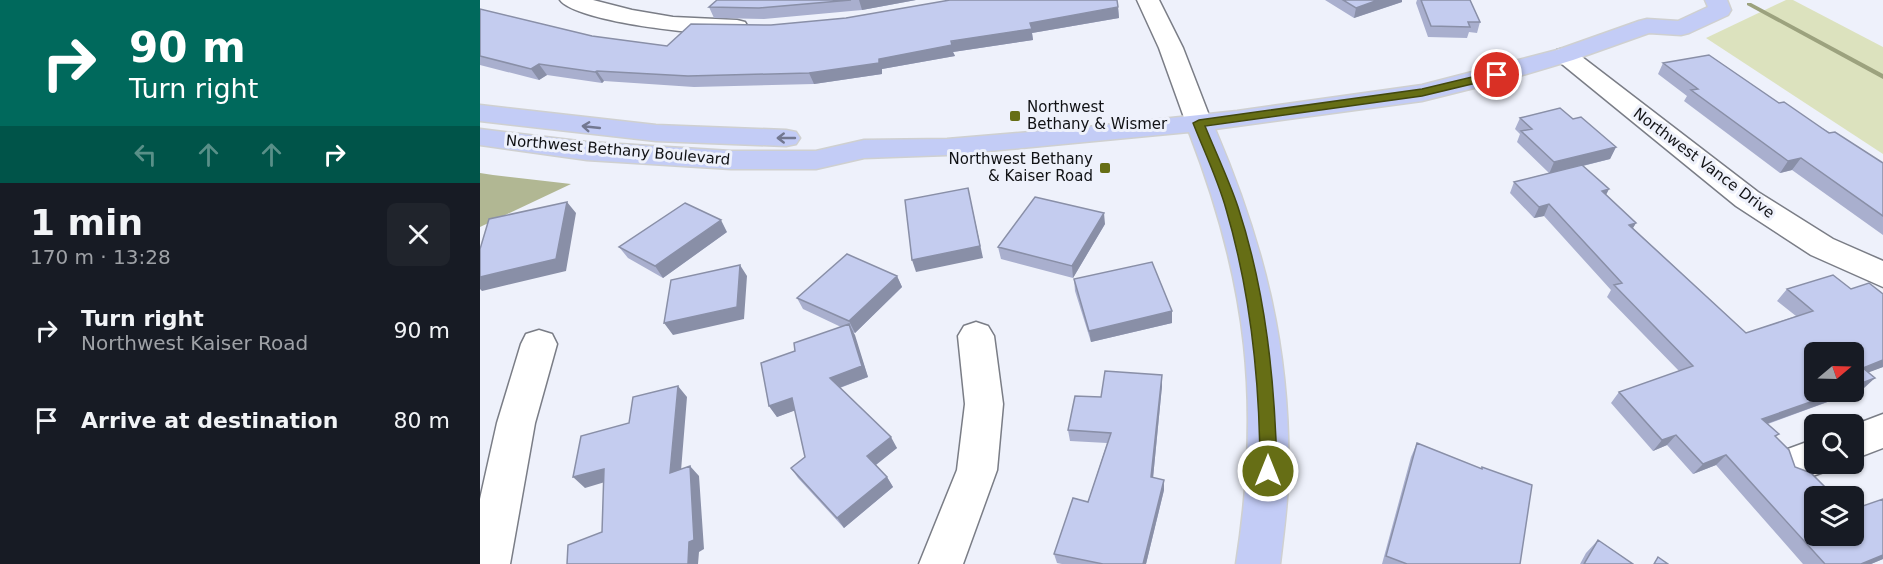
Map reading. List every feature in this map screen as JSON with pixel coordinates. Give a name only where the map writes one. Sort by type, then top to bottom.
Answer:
[{"type":"main road","points":[[1647,26],[1681,28],[1720,10],[1716,0]]},
{"type":"main road","points":[[1647,26],[1656,14],[1684,3]]},
{"type":"main road","name":"Northwest Bethany Boulevard","points":[[480,137],[587,151],[731,160],[816,160],[864,149],[1013,142],[1199,123],[1422,93],[1497,75],[1565,55],[1647,26]]},
{"type":"main road","name":"Northwest Bethany Boulevard","points":[[480,113],[656,134],[828,138],[864,149]]},
{"type":"main road","points":[[1199,123],[1232,206],[1247,257],[1258,319],[1268,411],[1268,471],[1258,564]]},
{"type":"street","points":[[571,0],[600,10],[657,23],[762,26]]},
{"type":"street","points":[[1148,0],[1171,48],[1199,123]]},
{"type":"street","name":"Northwest Vance Drive","points":[[1565,55],[1748,199],[1822,247],[1883,275]]},
{"type":"street","points":[[941,564],[977,470],[984,404],[976,336]]},
{"type":"street","points":[[488,564],[516,423],[539,344]]},
{"type":"street","points":[[1864,438],[1883,431]]},
{"type":"green space","points":[[1786,0],[1793,0],[1883,47],[1883,154],[1706,38]]},
{"type":"green space","points":[[480,173],[493,175],[571,184],[480,227]]},
{"type":"building","points":[[717,0],[851,0],[759,8],[709,7]]},
{"type":"building","points":[[950,0],[1117,0],[1118,7],[1030,23],[1032,29],[951,41],[952,45],[879,59],[879,63],[809,73],[688,76],[595,72],[539,64],[531,69],[480,56],[480,9],[592,36],[667,46],[691,24],[771,25],[846,18]]},
{"type":"building","points":[[1343,0],[1378,0],[1356,8]]},
{"type":"building","points":[[1421,0],[1470,0],[1480,22],[1468,22],[1470,27],[1431,26]]},
{"type":"building","points":[[1709,55],[1779,103],[1784,102],[1829,133],[1835,132],[1883,163],[1883,216],[1801,158],[1788,161],[1691,90],[1698,89],[1663,63]]},
{"type":"building","points":[[1560,108],[1573,119],[1581,117],[1616,147],[1554,162],[1521,131],[1532,129],[1520,118]]},
{"type":"building","points":[[1582,165],[1609,189],[1602,191],[1636,223],[1629,225],[1746,333],[1813,311],[1787,289],[1833,275],[1851,289],[1869,283],[1883,294],[1883,360],[1864,368],[1864,342],[1804,342],[1804,402],[1810,402],[1762,419],[1779,434],[1775,436],[1789,450],[1795,467],[1804,470],[1804,474],[1812,474],[1824,486],[1804,486],[1804,541],[1726,455],[1703,464],[1676,435],[1662,440],[1619,392],[1693,366],[1614,285],[1622,283],[1549,204],[1539,207],[1514,182]]},
{"type":"building","points":[[968,188],[980,246],[912,260],[905,200]]},
{"type":"building","points":[[1035,197],[1104,213],[1072,266],[998,247]]},
{"type":"building","points":[[567,202],[556,259],[480,277],[480,249],[489,219]]},
{"type":"building","points":[[685,203],[721,220],[655,266],[619,247]]},
{"type":"building","points":[[847,254],[897,276],[849,321],[797,298]]},
{"type":"building","points":[[1152,262],[1172,311],[1089,331],[1074,279]]},
{"type":"building","points":[[740,265],[737,307],[664,323],[671,280]]},
{"type":"building","points":[[849,324],[862,366],[830,378],[891,437],[867,456],[887,477],[837,518],[791,468],[805,457],[792,398],[769,406],[761,363],[795,351],[794,343]]},
{"type":"building","points":[[1864,369],[1875,378],[1864,382]]},
{"type":"building","points":[[1105,371],[1162,375],[1151,477],[1164,480],[1143,564],[1103,564],[1054,554],[1073,498],[1088,502],[1111,433],[1068,430],[1075,396],[1101,397]]},
{"type":"building","points":[[678,386],[670,473],[690,466],[694,540],[689,542],[688,564],[567,564],[568,545],[602,532],[604,469],[573,477],[581,436],[629,423],[633,397]]},
{"type":"building","points":[[1417,443],[1482,469],[1482,467],[1532,485],[1520,564],[1407,564],[1386,556]]},
{"type":"building","points":[[1883,499],[1883,555],[1861,564],[1825,564],[1809,546],[1864,546],[1864,506]]},
{"type":"building","points":[[1598,540],[1633,564],[1584,564]]},
{"type":"building","points":[[1658,557],[1668,564],[1654,564]]},
{"type":"waterway","points":[[1749,4],[1883,77]]},
{"type":"place","name":"Northwest Bethany & Wismer","points":[[1015,116]]},
{"type":"place","name":"Northwest Bethany & Kaiser Road","points":[[1105,168]]},
{"type":"route","points":[[1268,471],[1268,411],[1263,353],[1247,257],[1232,206],[1199,123],[1422,93],[1497,75]]}]
